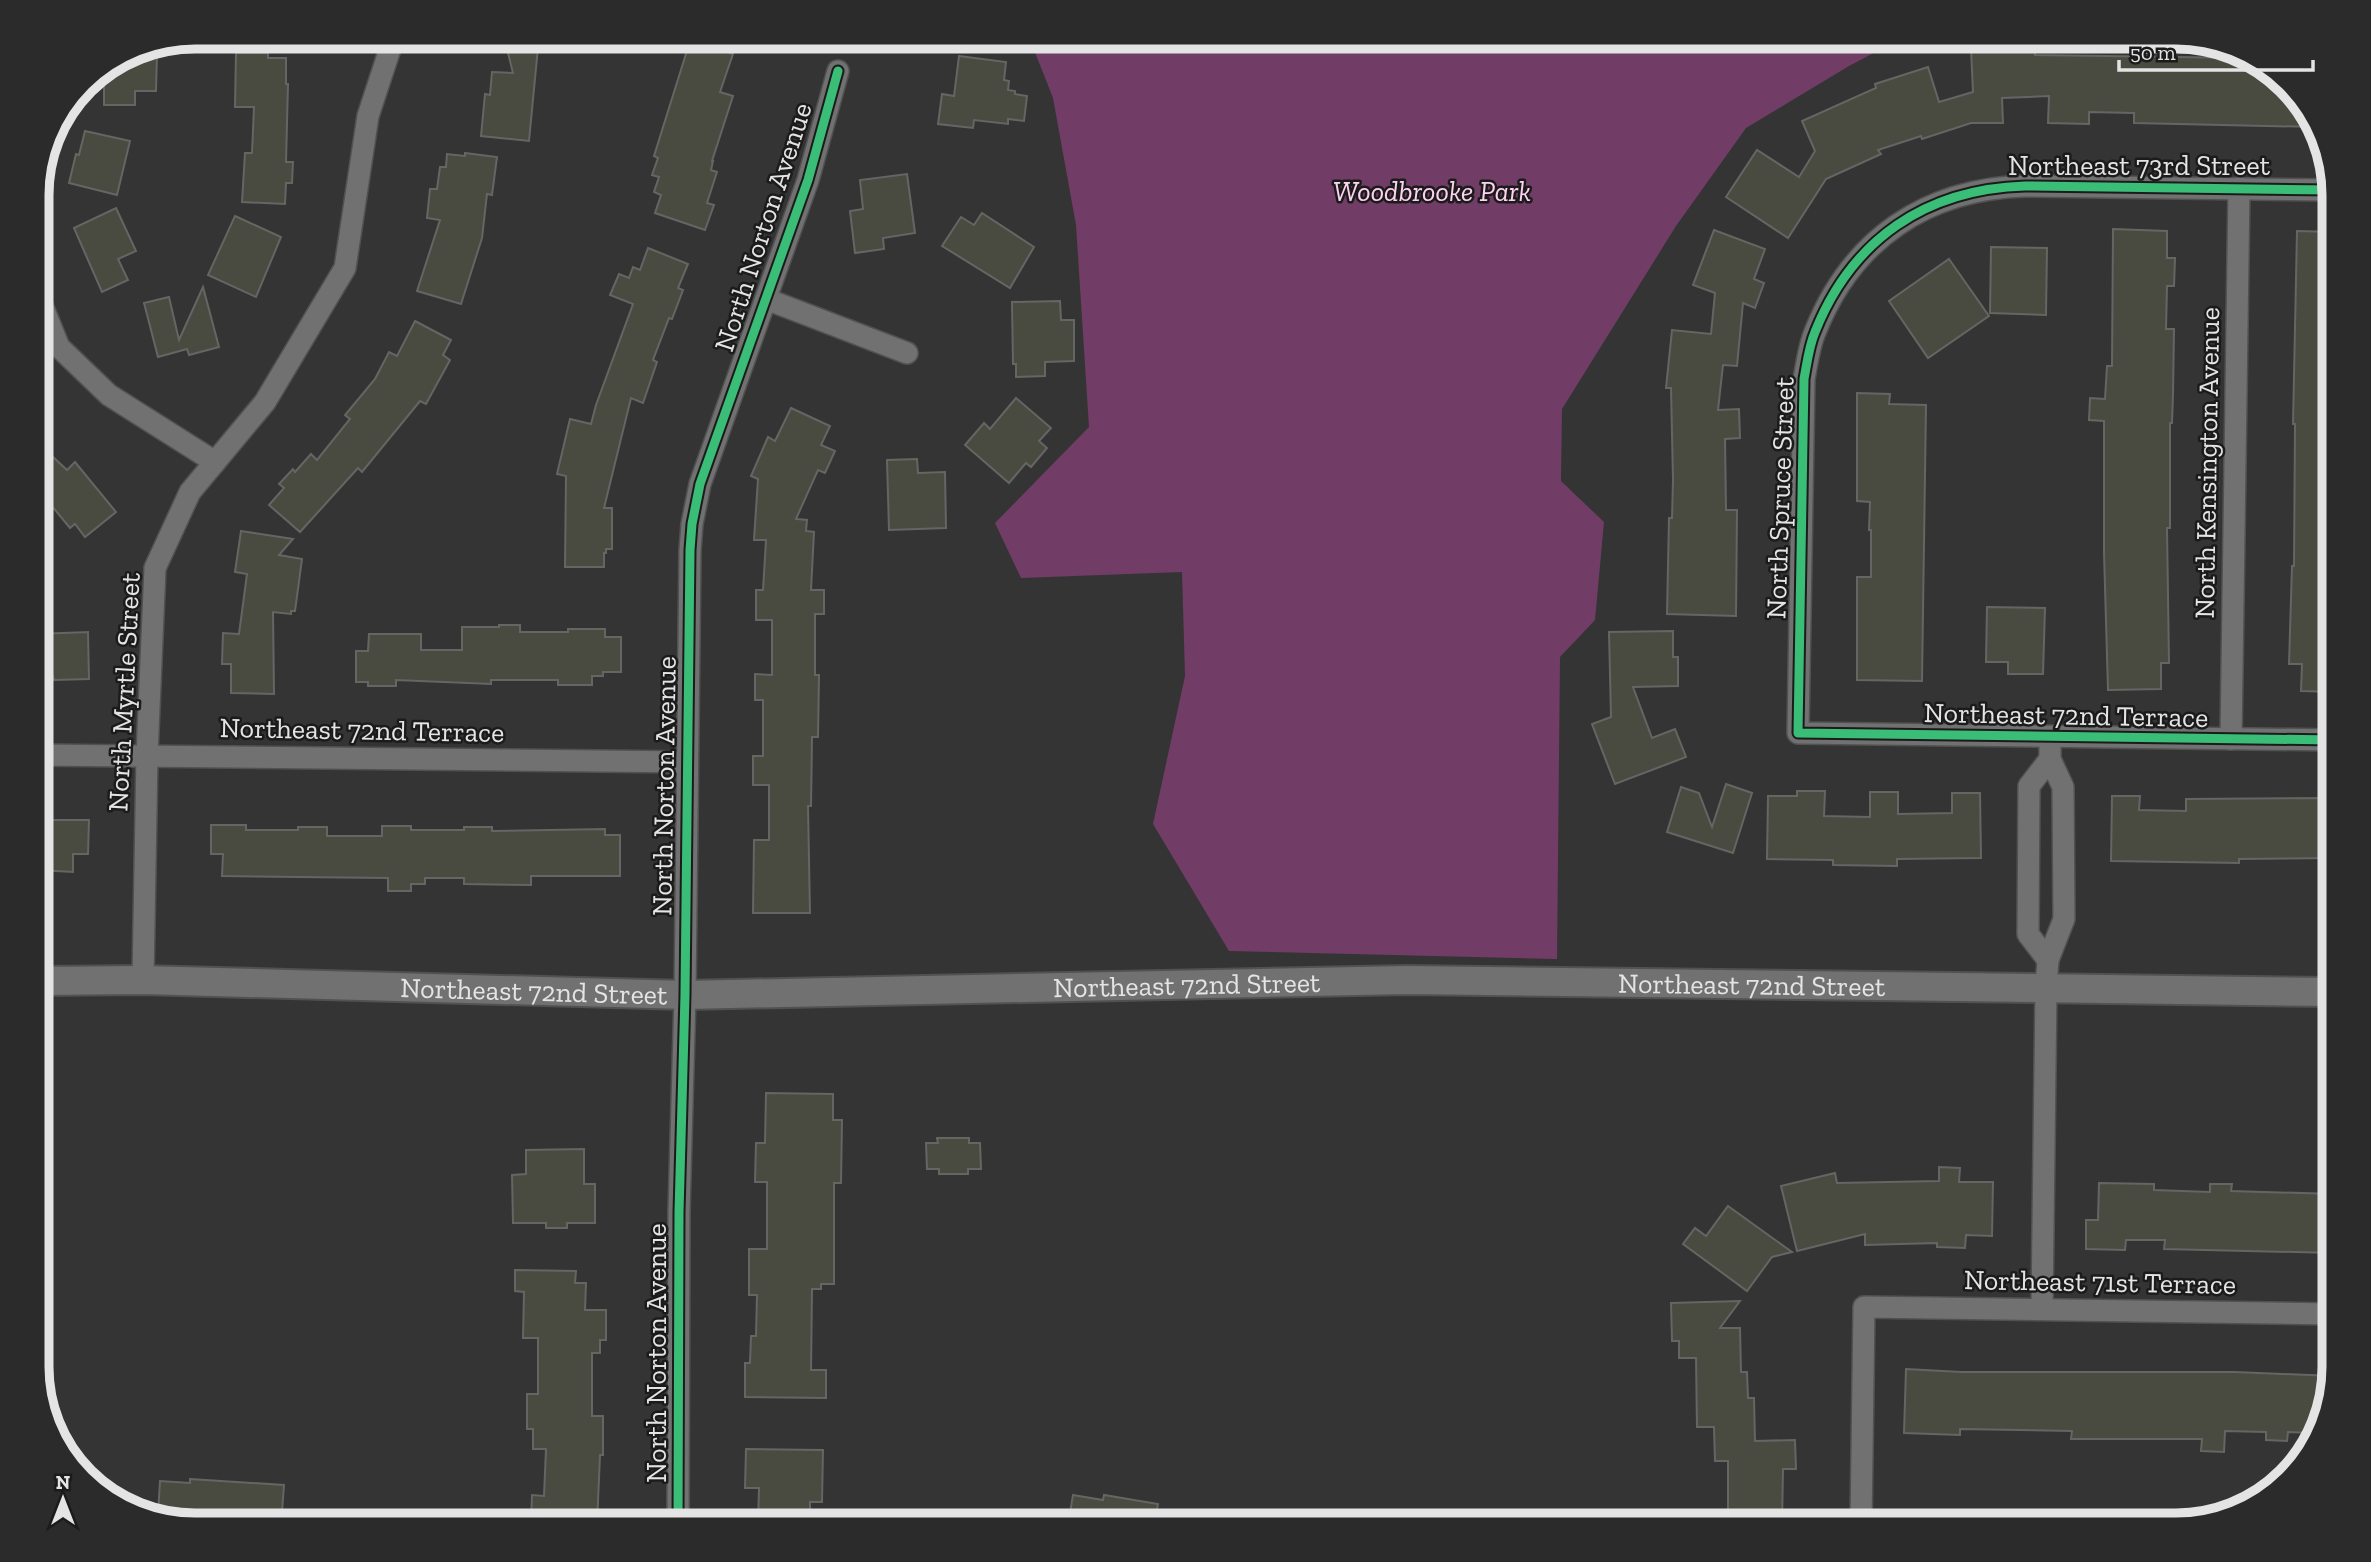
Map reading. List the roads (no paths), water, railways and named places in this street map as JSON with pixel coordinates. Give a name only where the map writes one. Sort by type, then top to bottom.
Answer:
[{"type":"main road","name":"Northeast 72nd Street","points":[[49,981],[143,979],[685,995],[1407,979],[2047,974],[2322,991]]},
{"type":"street","name":"North Myrtle Street","points":[[143,979],[146,755],[155,568],[190,492],[265,402],[345,268],[368,116],[390,49]]},
{"type":"street","name":"North Norton Avenue","points":[[678,1513],[679,1212],[692,524],[700,484],[808,180],[838,71]]},
{"type":"street","name":"Northeast 73rd Street","points":[[1846,273],[1877,240],[1914,213],[1946,199],[1979,190],[2025,186],[2322,190]]},
{"type":"street","name":"North Kensington Avenue","points":[[2231,740],[2239,188]]},
{"type":"street","name":"North Spruce Street","points":[[1798,733],[1804,379],[1814,334],[1833,293],[1846,273]]},
{"type":"street","name":"North Norton Avenue","points":[[766,299],[907,353]]},
{"type":"street","points":[[49,323],[59,348],[109,395],[215,462]]},
{"type":"street","name":"Northeast 72nd Terrace","points":[[1798,733],[2322,740]]},
{"type":"street","points":[[2042,1309],[2047,974],[2064,919],[2063,787],[2050,759],[2050,737]]},
{"type":"street","name":"Northeast 72nd Terrace","points":[[49,755],[347,760],[686,761]]},
{"type":"street","points":[[2047,974],[2028,934],[2029,786],[2050,759]]},
{"type":"street","name":"Northeast 71st Terrace","points":[[1861,1513],[1864,1307],[2322,1314]]},
{"type":"park label","name":"Woodbrooke Park","points":[[1432,191]]}]
